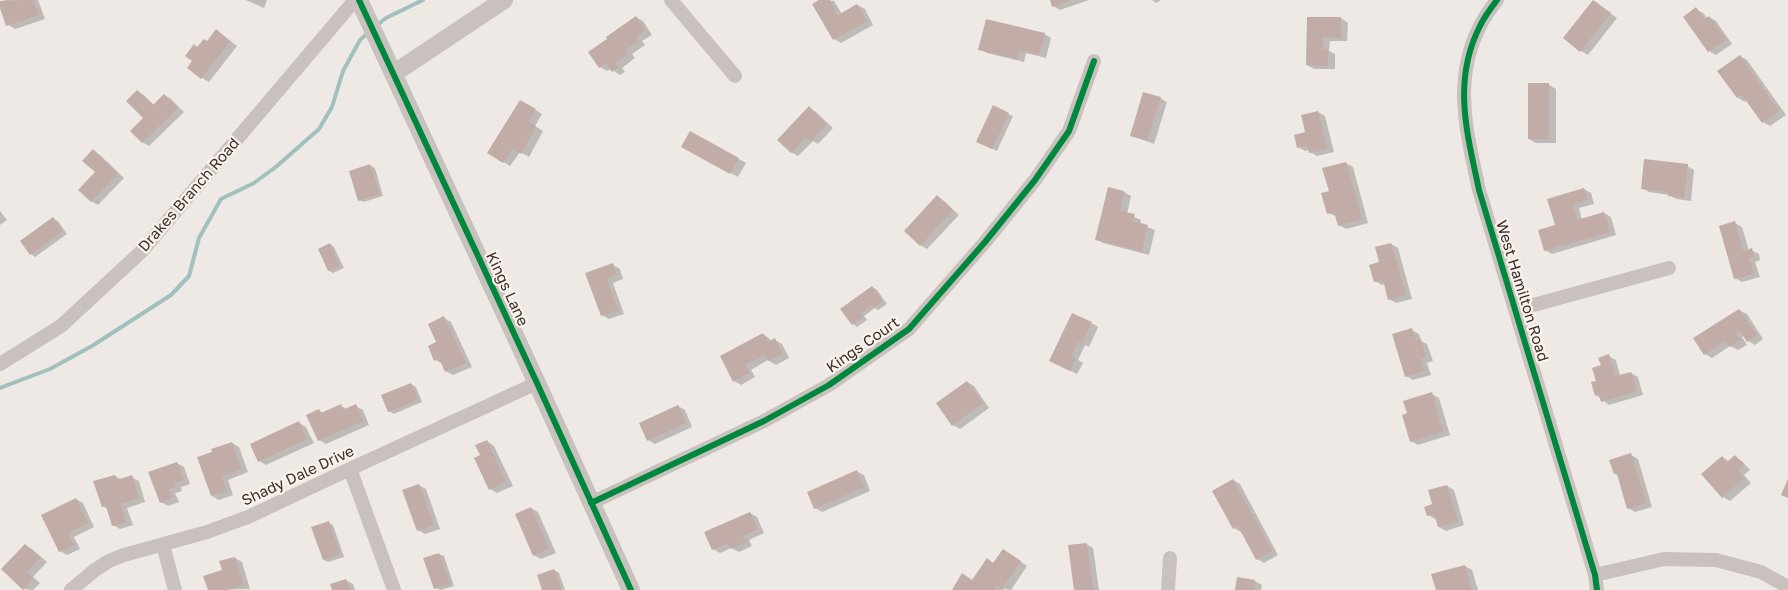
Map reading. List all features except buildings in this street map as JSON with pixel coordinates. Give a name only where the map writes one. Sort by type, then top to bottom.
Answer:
[{"type":"street","name":"Drakes Branch Road","points":[[0,364],[61,326],[142,251],[355,0]]},
{"type":"street","name":"Kings Lane","points":[[359,0],[631,590]]},
{"type":"street","points":[[393,74],[504,0]]},
{"type":"street","points":[[671,0],[735,76]]},
{"type":"street","name":"West Hamilton Road","points":[[1497,0],[1480,26],[1466,65],[1463,104],[1469,145],[1479,190],[1595,575],[1597,590]]},
{"type":"street","name":"Kings Court","points":[[592,503],[764,421],[829,385],[909,329],[985,242],[1034,180],[1069,131],[1094,61]]},
{"type":"street","points":[[1515,310],[1669,268]]},
{"type":"street","name":"Shady Dale Drive","points":[[71,590],[109,561],[124,555],[214,530],[248,517],[537,383]]},
{"type":"street","points":[[350,469],[394,590]]},
{"type":"street","points":[[163,545],[175,590]]},
{"type":"street","points":[[1168,590],[1170,558]]},
{"type":"street","points":[[1595,575],[1664,559],[1716,560],[1761,572],[1788,587]]},
{"type":"waterway","points":[[376,26],[386,18],[423,0]]},
{"type":"waterway","points":[[0,388],[50,369],[92,346],[171,295],[189,276],[199,238],[221,199],[254,183],[277,166],[319,129],[332,107],[343,71],[360,40],[369,32]]},
{"type":"cycle path","points":[[359,0],[631,590]]},
{"type":"cycle path","points":[[1497,0],[1480,26],[1471,46],[1466,67],[1464,107],[1470,148],[1479,190],[1595,575],[1597,590]]},
{"type":"cycle path","points":[[591,503],[764,421],[829,385],[909,329],[985,242],[1035,180],[1069,131],[1094,61]]}]
